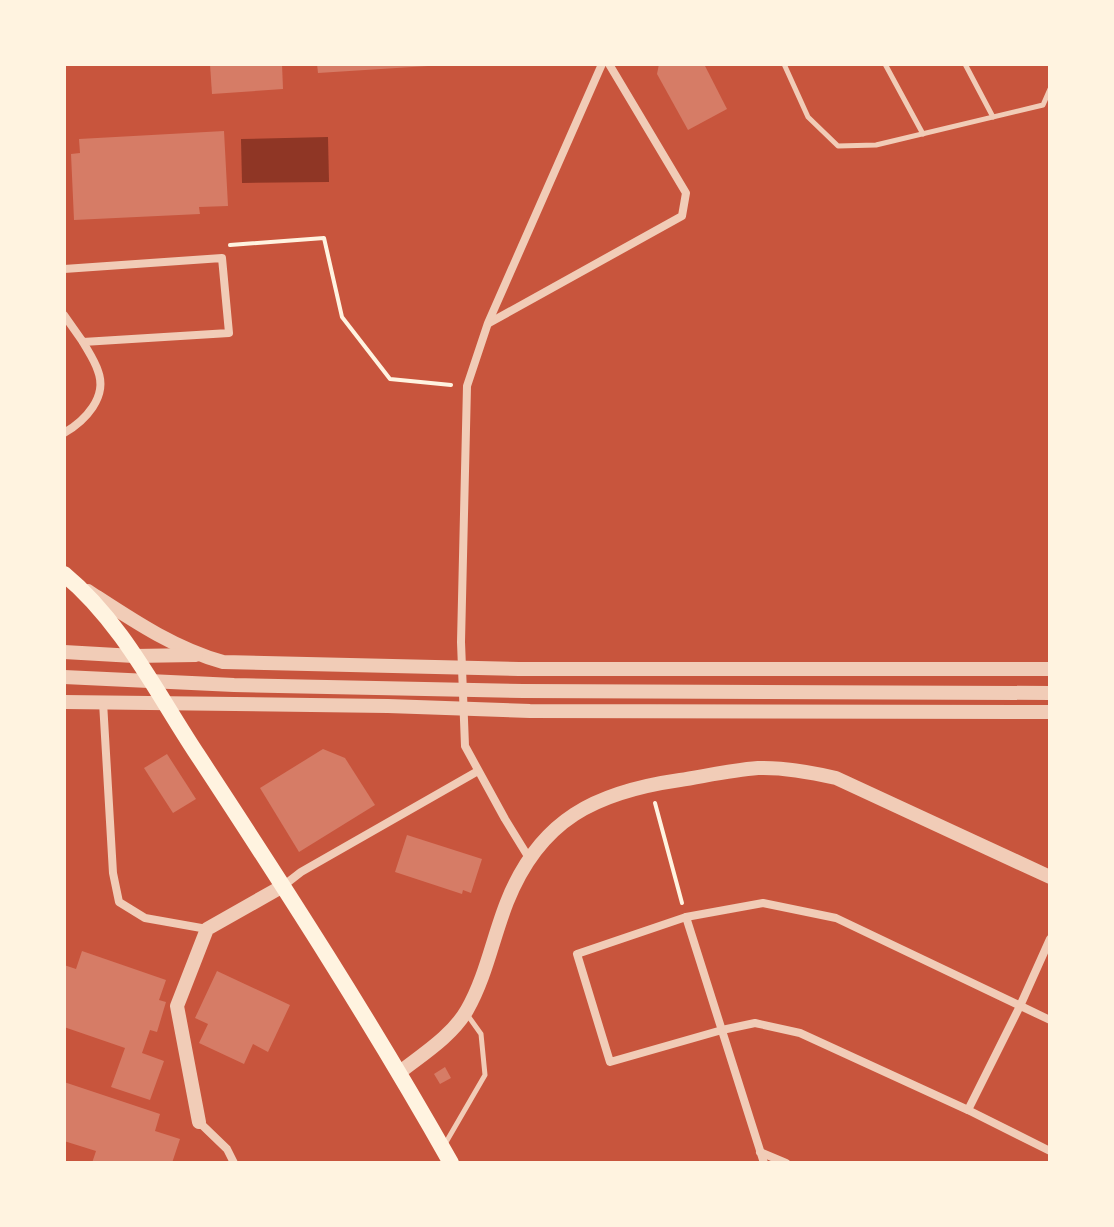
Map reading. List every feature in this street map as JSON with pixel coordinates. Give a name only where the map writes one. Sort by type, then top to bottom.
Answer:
[{"type":"main road","points":[[68,577],[112,621],[167,704],[400,1072],[447,1156]]},
{"type":"street","points":[[529,858],[465,746],[461,642],[467,386],[488,323],[602,64]]},
{"type":"street","points":[[488,323],[682,216],[686,193],[609,64]]},
{"type":"street","points":[[64,269],[222,258],[229,333],[83,342]]},
{"type":"street","points":[[64,315],[100,373],[99,398],[79,424],[64,433]]},
{"type":"street","points":[[68,577],[153,633],[197,655],[223,662],[519,669],[1050,669]]},
{"type":"street","points":[[64,652],[134,656],[197,655]]},
{"type":"street","points":[[64,677],[234,685],[523,691],[1050,691]]},
{"type":"street","points":[[64,702],[530,711],[1050,712]]},
{"type":"street","points":[[103,702],[113,873],[119,902],[145,918],[207,929]]},
{"type":"street","points":[[400,1072],[445,1036],[466,1012],[508,900],[541,841],[558,825],[606,796],[648,785],[758,768],[798,770],[836,778],[1050,877]]},
{"type":"street","points":[[234,1163],[227,1149],[199,1122],[177,1006],[207,929],[478,771]]},
{"type":"street","points":[[1050,1020],[836,918],[763,903],[686,917],[577,954],[610,1062],[755,1023],[800,1033],[1050,1151]]},
{"type":"street","points":[[686,917],[764,1163]]},
{"type":"street","points":[[968,1110],[1050,939]]},
{"type":"street","points":[[760,1152],[786,1163]]},
{"type":"lane","points":[[784,64],[808,117],[838,146],[876,145],[1043,105],[1050,89]]},
{"type":"lane","points":[[885,64],[923,134]]},
{"type":"lane","points":[[965,64],[993,117]]},
{"type":"lane","points":[[447,1156],[485,1075],[481,1034],[466,1012]]},
{"type":"path","points":[[339,303],[342,317],[390,379],[467,386]]},
{"type":"path","points":[[655,801],[686,917]]},
{"type":"shaded area","points":[[328,137],[329,182],[242,183],[241,139]]},
{"type":"building","points":[[210,64],[282,64],[283,89],[212,94]]},
{"type":"building","points":[[317,64],[428,64],[428,66],[318,73]]},
{"type":"building","points":[[659,64],[704,64],[727,109],[688,130],[657,74]]},
{"type":"building","points":[[224,131],[228,206],[199,207],[200,214],[74,220],[71,154],[80,153],[79,139]]},
{"type":"building","points":[[323,749],[345,758],[375,805],[299,852],[260,788]]},
{"type":"building","points":[[167,754],[196,799],[173,813],[144,768]]},
{"type":"building","points":[[407,835],[482,859],[471,893],[463,890],[462,894],[395,872]]},
{"type":"building","points":[[82,951],[166,980],[159,1000],[166,1002],[157,1032],[150,1030],[142,1053],[164,1061],[150,1100],[111,1087],[125,1048],[64,1027],[64,965],[76,969]]},
{"type":"building","points":[[217,971],[290,1005],[268,1052],[253,1044],[244,1064],[199,1043],[208,1024],[195,1018]]},
{"type":"building","points":[[445,1067],[451,1078],[440,1084],[434,1074]]},
{"type":"building","points":[[64,1082],[160,1114],[155,1131],[180,1139],[172,1163],[92,1163],[96,1151],[64,1141]]}]
